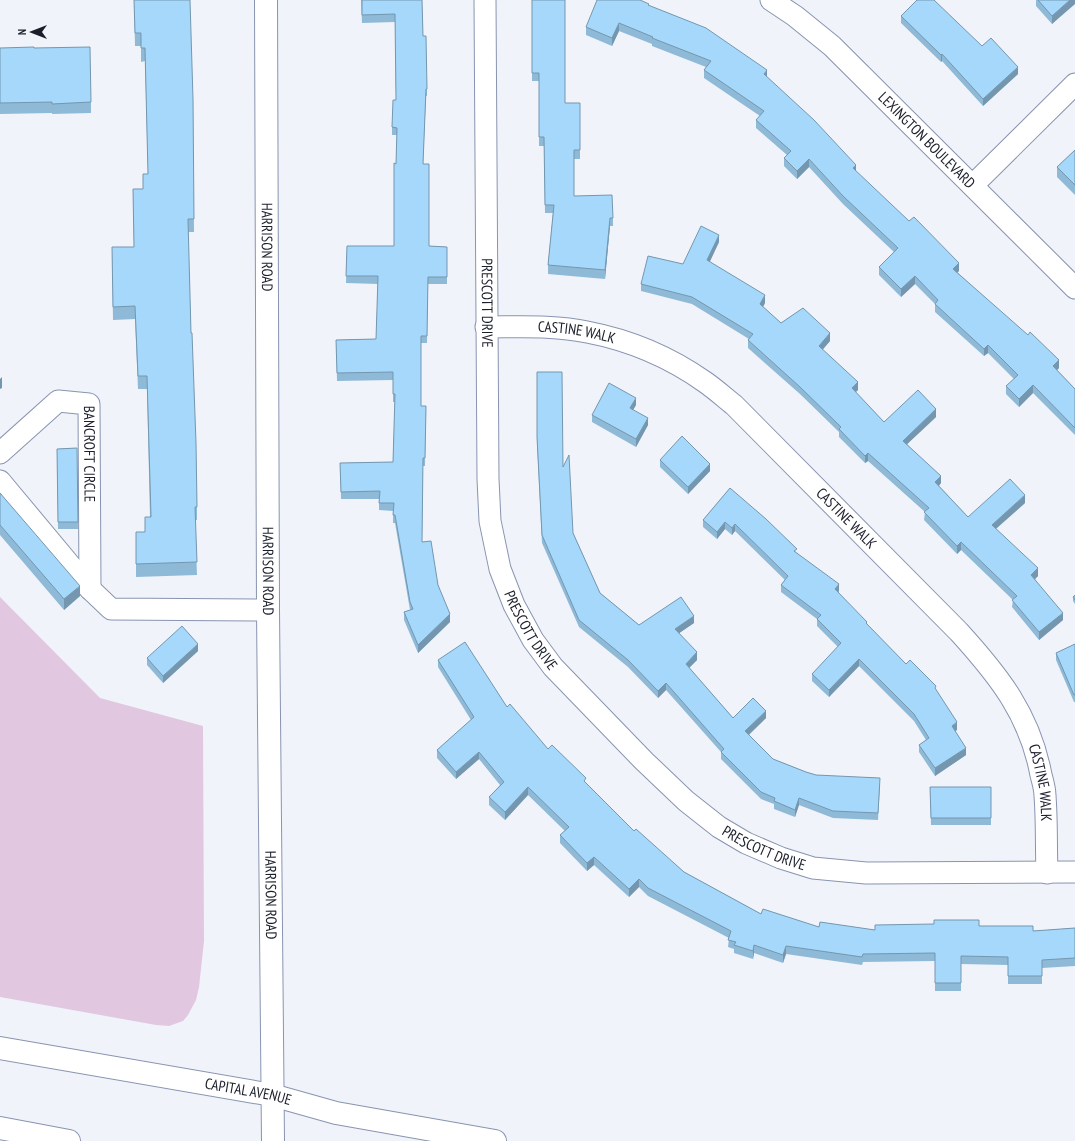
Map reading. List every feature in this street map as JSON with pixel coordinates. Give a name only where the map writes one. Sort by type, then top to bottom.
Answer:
[{"type":"main road","name":"HARRISON ROAD","points":[[266,0],[268,610],[273,1141]]},
{"type":"main road","name":"CAPITAL AVENUE","points":[[0,1048],[272,1095],[336,1113],[495,1141]]},
{"type":"main road","points":[[0,1128],[68,1141]]},
{"type":"street","name":"PRESCOTT DRIVE","points":[[485,0],[486,327],[490,521],[500,569],[514,605],[533,640],[553,668],[649,766],[686,801],[726,831],[752,846],[781,858],[813,868],[866,873],[1075,872]]},
{"type":"street","name":"LEXINGTON BOULEVARD","points":[[771,0],[795,16],[832,46],[1075,288]]},
{"type":"street","points":[[973,186],[1075,84]]},
{"type":"street","name":"CASTINE WALK","points":[[486,327],[519,326],[558,328],[614,338],[675,363],[706,382],[734,405],[959,632],[987,663],[1007,691],[1024,720],[1038,754],[1045,795],[1047,873]]},
{"type":"street","name":"BANCROFT CIRCLE","points":[[0,453],[58,401],[89,404],[90,589]]},
{"type":"street","points":[[0,481],[90,589],[111,609],[268,610]]},
{"type":"shaded area","points":[[0,597],[100,698],[203,726],[204,941],[199,987],[196,1000],[183,1021],[169,1026],[156,1025],[0,997]]},
{"type":"building","points":[[134,0],[190,0],[194,219],[188,219],[196,443],[197,507],[195,507],[197,562],[136,564],[136,532],[145,532],[145,517],[151,517],[147,376],[138,376],[135,306],[113,307],[112,247],[134,247],[133,189],[143,189],[143,174],[148,174],[145,48],[141,48],[141,33],[135,33]]},
{"type":"building","points":[[362,0],[422,0],[423,36],[426,36],[427,89],[423,164],[429,164],[429,246],[447,247],[447,277],[428,277],[427,336],[421,336],[421,406],[426,406],[425,458],[423,458],[422,542],[431,541],[438,585],[450,614],[418,645],[404,612],[413,609],[410,602],[395,515],[393,515],[394,503],[379,503],[380,491],[341,492],[340,463],[393,462],[395,394],[393,394],[393,372],[337,373],[336,340],[376,339],[378,276],[346,276],[347,246],[394,246],[394,163],[396,164],[397,128],[392,127],[393,100],[396,100],[395,14],[362,15]]},
{"type":"building","points":[[532,0],[565,0],[565,103],[580,103],[580,150],[574,150],[574,196],[612,195],[613,218],[610,218],[605,270],[548,265],[554,205],[545,205],[544,137],[539,137],[539,73],[532,73]]},
{"type":"building","points":[[597,0],[640,0],[649,4],[648,5],[706,28],[767,70],[764,74],[814,120],[856,165],[853,168],[909,221],[914,217],[959,263],[953,269],[1028,335],[1030,332],[1059,360],[1053,366],[1075,389],[1075,428],[1033,385],[1019,399],[1006,386],[1018,375],[988,345],[984,349],[935,304],[938,300],[915,276],[901,289],[879,267],[898,248],[843,196],[809,159],[797,171],[784,158],[791,151],[756,120],[764,111],[704,70],[711,61],[652,38],[653,37],[619,23],[612,38],[586,27]]},
{"type":"building","points":[[917,0],[934,0],[982,46],[991,38],[1018,67],[983,99],[942,54],[941,55],[901,16]]},
{"type":"building","points":[[1038,0],[1070,0],[1052,16]]},
{"type":"building","points":[[90,47],[91,102],[52,104],[52,102],[0,103],[0,48]]},
{"type":"building","points":[[1075,150],[1075,185],[1057,167]]},
{"type":"building","points":[[701,226],[719,235],[707,260],[765,295],[760,304],[781,323],[803,308],[830,333],[819,346],[858,382],[852,388],[884,422],[918,390],[936,409],[903,441],[941,476],[935,482],[968,517],[1010,479],[1025,495],[992,525],[1038,568],[1031,575],[1063,613],[1039,632],[1012,600],[1017,596],[961,542],[957,546],[924,512],[929,508],[868,453],[865,456],[839,429],[841,427],[800,387],[748,340],[753,334],[692,297],[641,284],[648,256],[683,264]]},
{"type":"building","points":[[537,372],[562,372],[563,467],[569,455],[573,533],[600,593],[639,625],[681,597],[694,616],[675,629],[697,652],[686,664],[733,718],[753,698],[766,711],[745,731],[773,759],[816,775],[880,778],[878,813],[833,811],[799,798],[795,810],[774,801],[775,798],[761,792],[721,752],[724,749],[666,683],[658,691],[628,660],[579,620],[542,535],[537,437]]},
{"type":"building","points":[[609,383],[636,398],[630,408],[648,418],[636,439],[592,415]]},
{"type":"building","points":[[682,436],[710,464],[688,487],[660,460]]},
{"type":"building","points":[[77,448],[78,522],[58,522],[57,449]]},
{"type":"building","points":[[730,488],[766,519],[797,549],[794,551],[839,584],[835,589],[867,622],[866,623],[906,664],[910,660],[936,686],[935,688],[957,722],[952,726],[966,748],[935,768],[919,745],[929,738],[914,714],[859,659],[829,690],[812,674],[841,643],[817,619],[821,615],[781,585],[788,576],[735,524],[732,528],[725,522],[717,532],[703,520]]},
{"type":"building","points":[[0,493],[80,586],[64,599],[0,525]]},
{"type":"building","points":[[182,626],[198,644],[163,676],[147,658]]},
{"type":"building","points":[[465,642],[507,707],[510,704],[548,749],[552,745],[586,778],[584,781],[634,831],[636,829],[684,872],[761,914],[763,909],[819,927],[820,922],[875,930],[875,925],[934,924],[934,920],[979,920],[979,926],[1033,926],[1033,931],[1075,928],[1075,958],[1042,960],[1042,976],[1008,976],[1008,957],[961,956],[961,983],[935,983],[935,953],[863,954],[862,957],[786,946],[783,955],[754,945],[753,951],[734,945],[736,942],[728,940],[731,931],[648,888],[639,879],[629,889],[594,857],[587,863],[560,835],[569,827],[528,787],[505,812],[489,797],[504,782],[479,752],[456,772],[437,750],[474,717],[438,660]]},
{"type":"building","points":[[1075,644],[1075,695],[1074,695],[1056,653]]},
{"type":"building","points":[[930,787],[991,787],[991,818],[931,818]]}]
